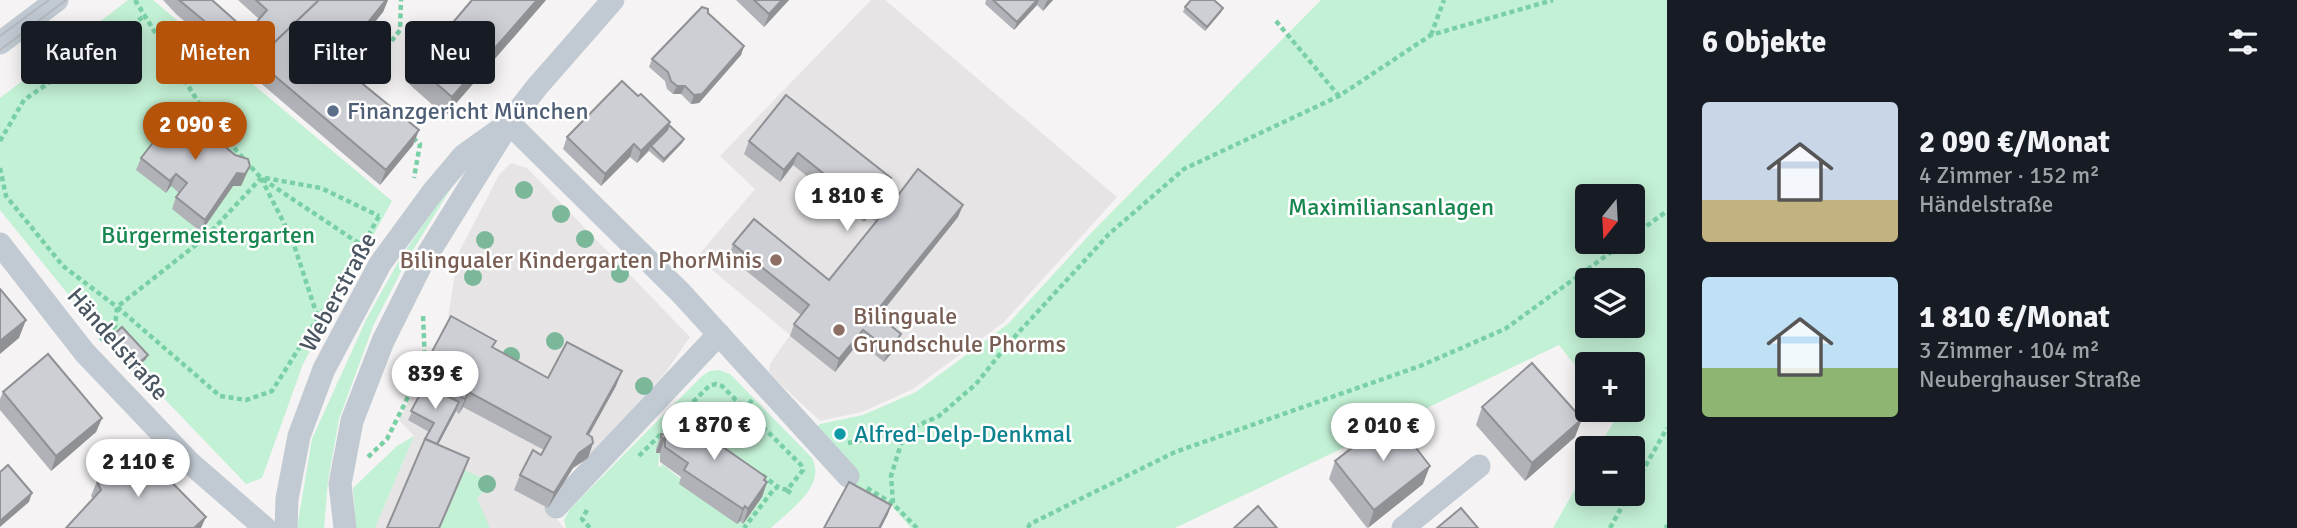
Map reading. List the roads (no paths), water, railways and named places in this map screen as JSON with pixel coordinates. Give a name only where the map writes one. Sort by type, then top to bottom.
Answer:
[{"type":"street","points":[[0,43],[57,0]]},
{"type":"street","points":[[345,528],[340,484],[352,421],[383,341],[421,265],[509,122],[609,2]]},
{"type":"street","points":[[509,122],[681,293],[848,476]]},
{"type":"street","name":"Weberstraße","points":[[286,528],[287,499],[299,436],[324,369],[380,264],[432,193],[464,155],[509,122]]},
{"type":"street","name":"Händelstraße","points":[[0,244],[86,353],[189,462],[265,528]]},
{"type":"street","points":[[556,507],[719,334]]},
{"type":"street","points":[[1403,528],[1479,466]]},
{"type":"tram line","points":[[0,36],[49,0]]},
{"type":"tram line","points":[[0,50],[66,0]]},
{"type":"place","name":"Finanzgericht München","points":[[333,111]]},
{"type":"place","name":"Bilingualer Kindergarten PhorMinis","points":[[776,260]]},
{"type":"place","name":"Bilinguale Grundschule Phorms","points":[[839,330]]},
{"type":"place","name":"Alfred-Delp-Denkmal","points":[[840,434]]},
{"type":"park label","name":"Maximiliansanlagen","points":[[1391,207]]},
{"type":"park label","name":"Bürgermeistergarten","points":[[208,235]]}]
